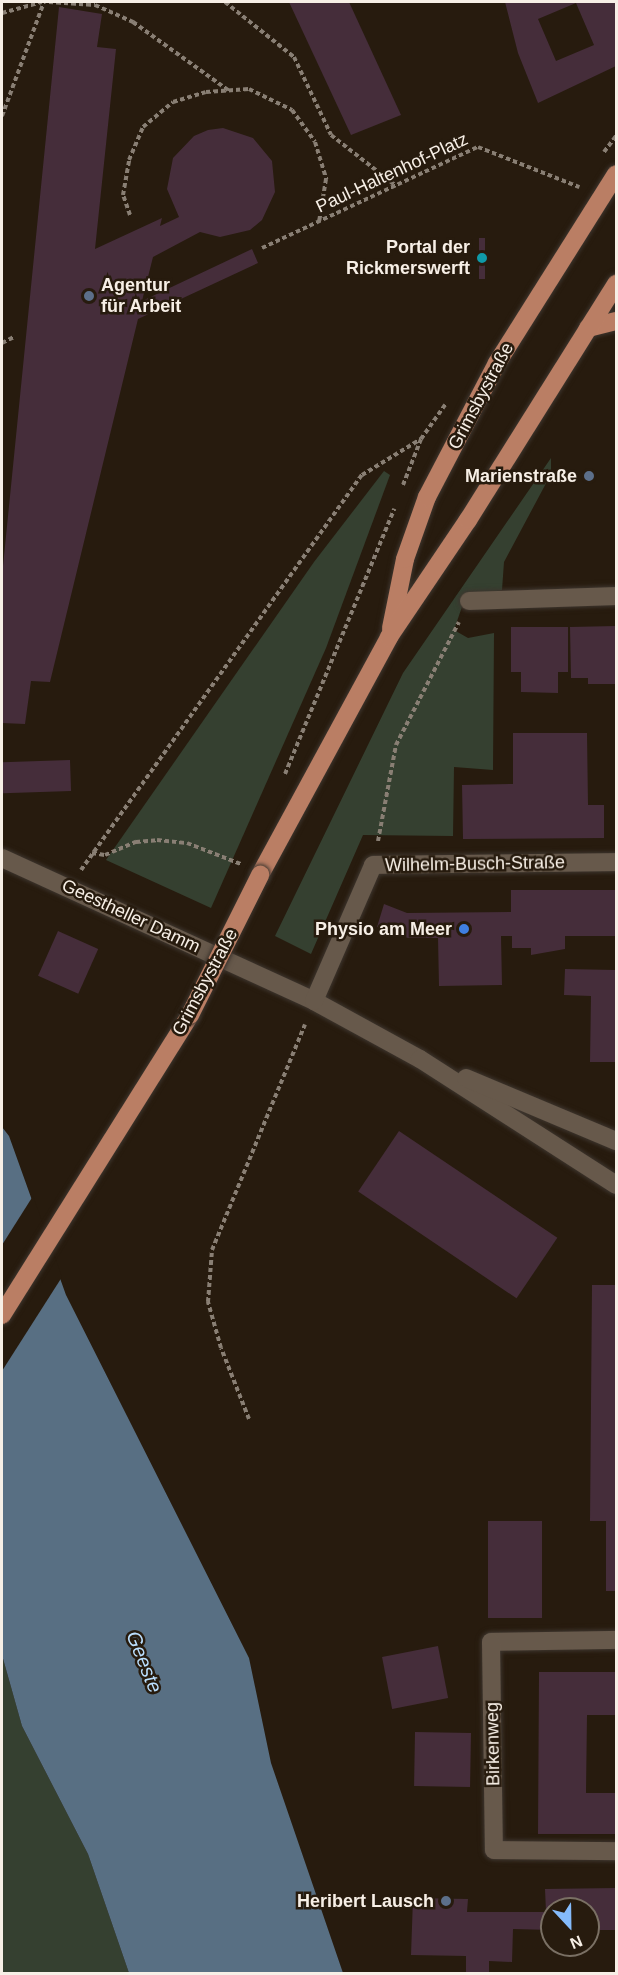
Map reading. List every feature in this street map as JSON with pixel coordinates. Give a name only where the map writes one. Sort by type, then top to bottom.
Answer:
[{"type":"highway","name":"Grimsbystraße","points":[[389,637],[405,559],[427,496],[496,363],[616,174]]},
{"type":"highway","name":"Grimsbystraße","points":[[2,1315],[190,1015],[260,875],[389,637],[468,520],[616,284]]},
{"type":"highway","points":[[588,328],[616,321]]},
{"type":"street","points":[[469,601],[616,596]]},
{"type":"street","name":"Geestheller Damm","points":[[2,858],[314,1001],[420,1059],[616,1185]]},
{"type":"street","name":"Wilhelm-Busch-Straße","points":[[314,1001],[373,865],[616,862]]},
{"type":"street","name":"Geestheller Damm","points":[[420,1059],[616,1141]]},
{"type":"street","name":"Birkenweg","points":[[616,1640],[491,1642],[494,1850],[616,1851]]},
{"type":"path","points":[[2,14],[43,2]]},
{"type":"path","points":[[2,116],[43,2]]},
{"type":"path","points":[[49,2],[94,5],[133,22],[228,90]]},
{"type":"path","points":[[225,2],[294,57],[331,135],[395,185]]},
{"type":"path","points":[[130,215],[123,195],[129,160],[143,127],[173,102],[206,92],[249,89],[292,110],[315,142],[326,179],[318,222]]},
{"type":"path","name":"Paul-Haltenhof-Platz","points":[[262,248],[478,147],[600,198]]},
{"type":"path","points":[[2,343],[14,337]]},
{"type":"path","points":[[69,888],[362,475],[421,439],[401,491]]},
{"type":"path","points":[[282,780],[397,502]]},
{"type":"path","points":[[373,865],[396,746],[469,601]]},
{"type":"path","points":[[92,853],[105,855],[136,842],[157,840],[187,843],[240,864],[246,854]]},
{"type":"path","points":[[249,1419],[221,1348],[208,1302],[212,1250],[314,1001]]},
{"type":"green space","points":[[551,458],[551,474],[504,562],[502,590],[465,598],[454,630],[468,638],[494,633],[493,770],[454,767],[453,836],[363,835],[311,954],[275,936],[403,673]]},
{"type":"green space","points":[[384,471],[390,475],[326,648],[211,908],[106,860],[314,562]]},
{"type":"green space","points":[[2,1655],[22,1726],[88,1854],[129,1973],[2,1973]]},
{"type":"water","name":"Geeste","points":[[2,1127],[9,1136],[66,1295],[249,1658],[271,1763],[343,1973],[129,1973],[88,1854],[22,1726],[2,1655]]},
{"type":"pier","points":[[33,1196],[62,1277],[2,1371],[2,1245]]},
{"type":"building","points":[[289,2],[349,2],[401,115],[351,135]]},
{"type":"building","points":[[505,2],[616,2],[616,66],[538,103],[518,53]],"holes":[[[576,3],[594,45],[556,61],[538,19]]]},
{"type":"building","points":[[59,7],[102,14],[97,47],[116,49],[95,249],[162,218],[160,226],[179,217],[167,189],[173,158],[194,136],[208,130],[223,128],[253,138],[272,161],[275,192],[262,220],[250,230],[220,237],[200,232],[153,257],[142,301],[252,249],[258,263],[138,319],[50,682],[31,681],[25,724],[2,723],[2,576]]},
{"type":"building","name":"Portal der Rickmerswerft","points":[[479,238],[485,238],[485,279],[479,279]]},
{"type":"building","points":[[616,626],[616,684],[588,684],[588,678],[571,678],[570,627]]},
{"type":"building","points":[[511,627],[568,627],[568,672],[558,672],[558,693],[521,692],[521,672],[511,672]]},
{"type":"building","points":[[513,733],[587,733],[588,805],[604,805],[604,838],[463,839],[462,785],[513,784]]},
{"type":"building","points":[[70,760],[71,791],[3,793],[2,762]]},
{"type":"building","points":[[511,890],[616,890],[616,936],[565,936],[565,949],[531,955],[531,948],[512,948],[512,936],[501,936],[502,985],[439,986],[438,938],[408,938],[377,927],[384,904],[407,913],[511,912]]},
{"type":"building","points":[[58,931],[98,949],[78,994],[38,976]]},
{"type":"building","points":[[565,969],[616,970],[616,1062],[590,1062],[591,996],[564,995]]},
{"type":"building","points":[[399,1131],[557,1238],[517,1298],[358,1192]]},
{"type":"building","points":[[592,1285],[616,1285],[616,1591],[606,1591],[606,1521],[590,1521]]},
{"type":"building","points":[[488,1521],[542,1521],[542,1618],[488,1618]]},
{"type":"building","points":[[438,1646],[448,1698],[392,1709],[382,1657]]},
{"type":"building","points":[[539,1672],[616,1672],[616,1715],[587,1715],[586,1793],[616,1793],[616,1834],[538,1834]]},
{"type":"building","points":[[415,1732],[471,1733],[470,1787],[414,1786]]},
{"type":"building","points":[[616,1888],[616,1930],[600,1930],[600,1897],[545,1897],[545,1889]]},
{"type":"building","points":[[413,1898],[468,1899],[467,1912],[540,1912],[540,1930],[513,1929],[512,1962],[489,1961],[489,1973],[466,1973],[466,1956],[411,1955]]},
{"type":"place","name":"Portal der Rickmerswerft","points":[[482,258]]},
{"type":"place","name":"Agentur für Arbeit","points":[[89,296]]},
{"type":"place","name":"Marienstraße","points":[[589,476]]},
{"type":"place","name":"Physio am Meer","points":[[464,929]]},
{"type":"place","name":"Heribert Lausch","points":[[446,1901]]}]
